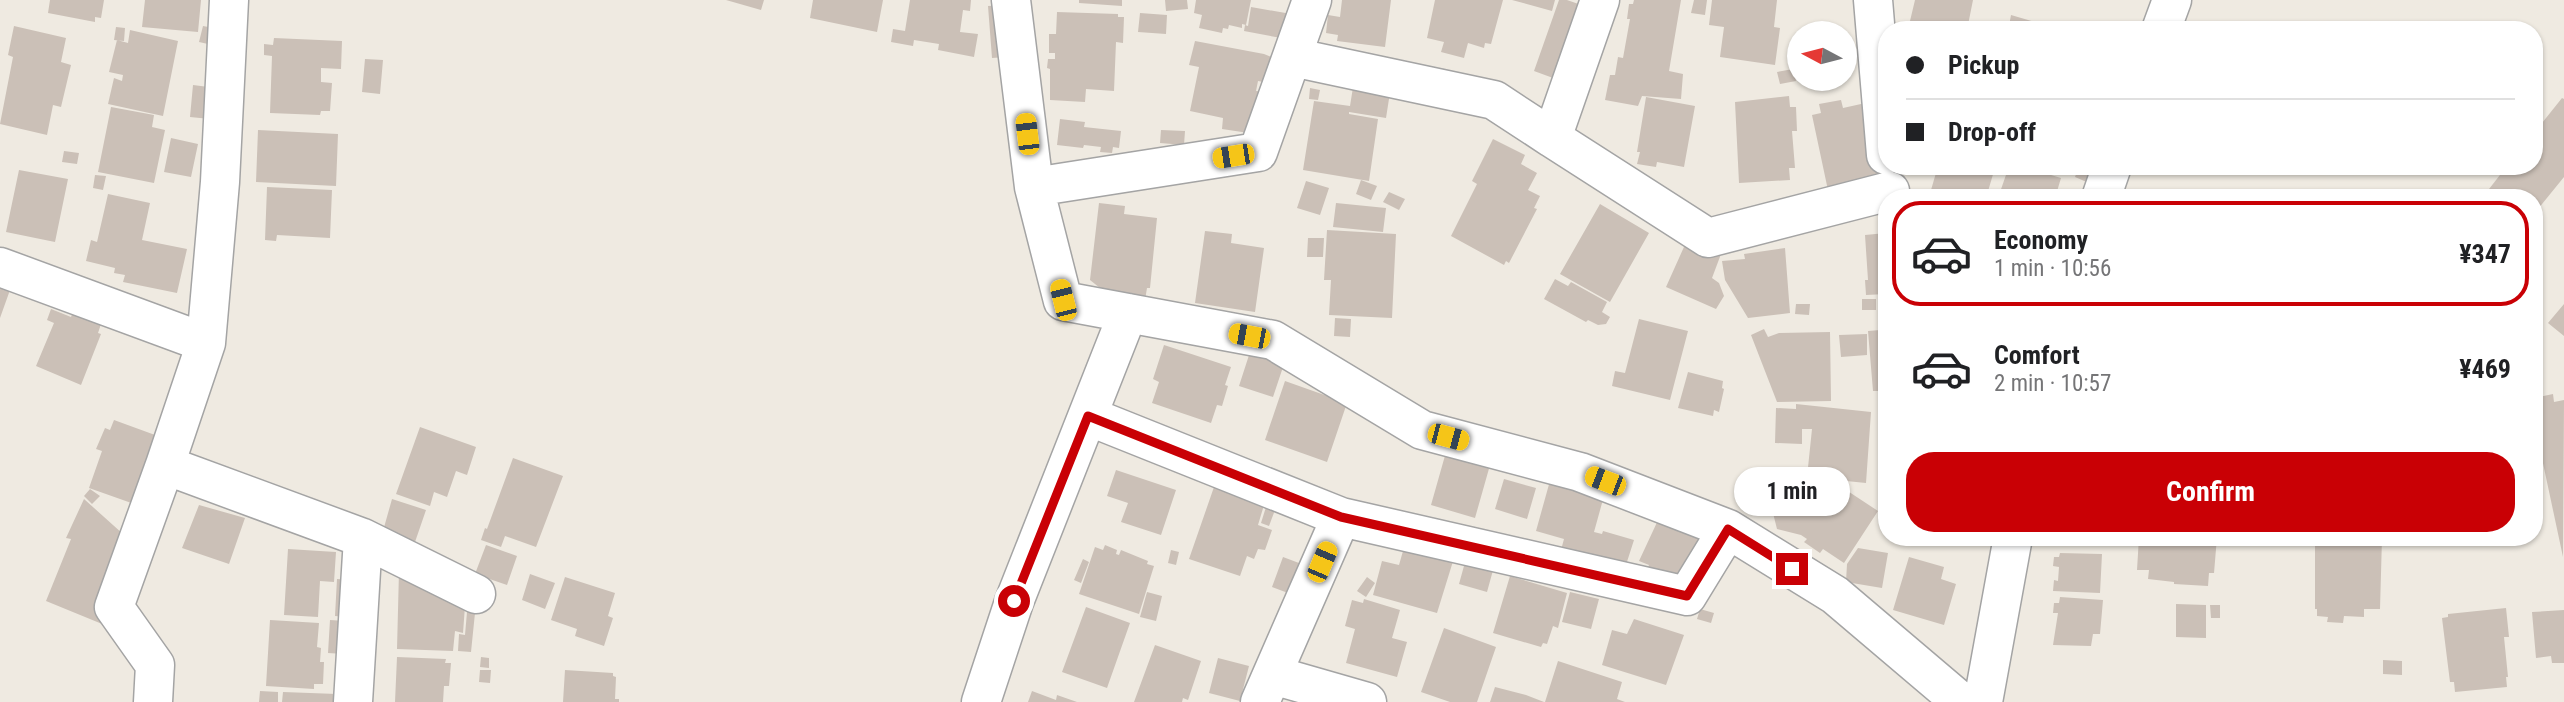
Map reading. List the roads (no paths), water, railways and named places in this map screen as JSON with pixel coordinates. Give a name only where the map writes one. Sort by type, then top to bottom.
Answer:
[{"type":"street","points":[[153,702],[155,665],[114,607],[206,343],[220,182],[229,0]]},
{"type":"street","points":[[1011,0],[1034,187],[1063,300],[1273,341],[1422,430],[1580,472],[1728,529],[1835,595],[1961,702]]},
{"type":"street","points":[[1034,187],[1258,152],[1312,0]]},
{"type":"street","points":[[1552,138],[1600,0]]},
{"type":"street","points":[[1873,0],[1878,52]]},
{"type":"street","points":[[2164,21],[2172,0]]},
{"type":"street","points":[[1292,57],[1494,100],[1707,238],[1890,178]]},
{"type":"street","points":[[0,267],[206,343]]},
{"type":"street","points":[[981,702],[1014,601],[1128,313]]},
{"type":"street","points":[[1088,416],[1341,517],[1687,596],[1728,529]]},
{"type":"street","points":[[164,465],[363,538],[476,594]]},
{"type":"street","points":[[1341,517],[1266,689],[1367,702]]},
{"type":"street","points":[[353,702],[363,538]]},
{"type":"street","points":[[1983,702],[2011,546]]}]
